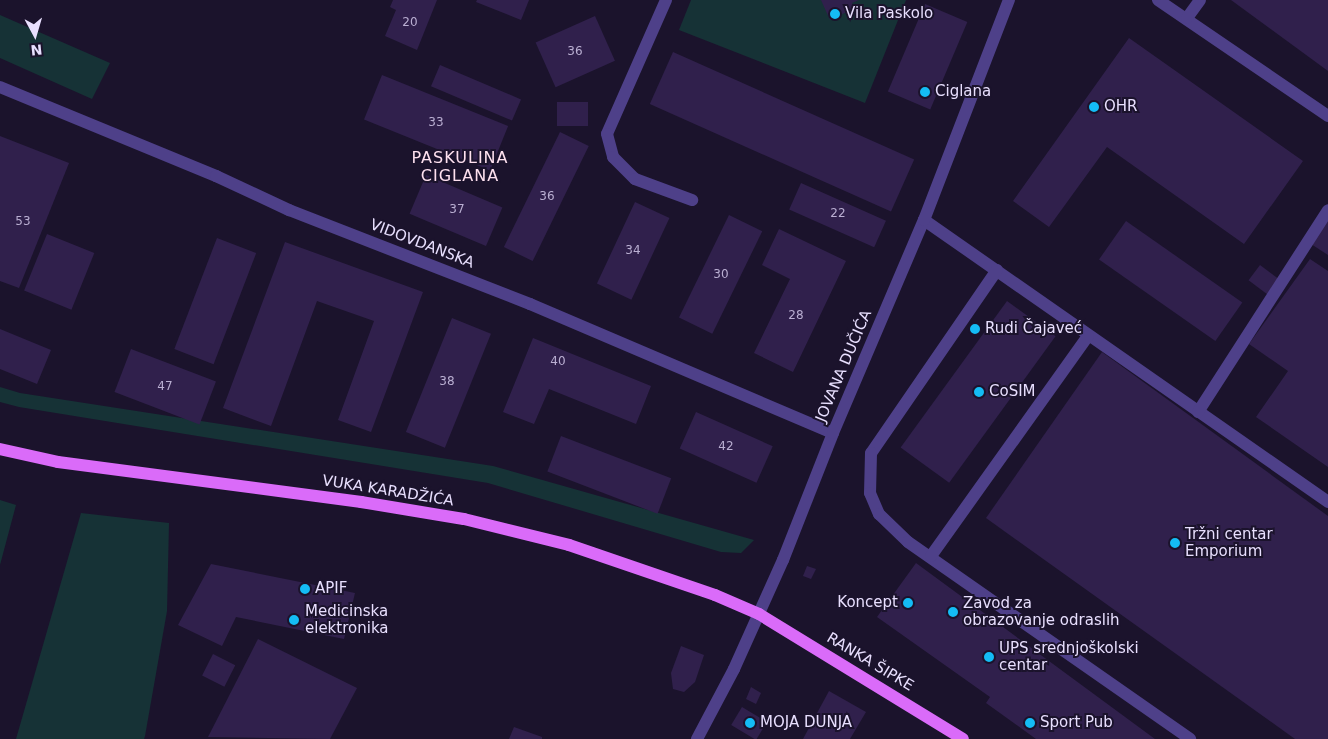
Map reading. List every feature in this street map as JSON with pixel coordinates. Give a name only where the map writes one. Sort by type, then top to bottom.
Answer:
[{"type":"main road","name":"VUKA KARADŽIĆA","points":[[0,448],[58,462],[196,478],[464,520],[569,546],[633,566],[759,614]]},
{"type":"main road","name":"RANKA ŠIPKE","points":[[759,614],[963,739]]},
{"type":"street","points":[[666,0],[607,134],[612,156],[635,180],[692,200]]},
{"type":"street","name":"JOVANA DUČIĆA","points":[[697,739],[759,614],[833,433],[924,220],[1009,0]]},
{"type":"street","points":[[1158,0],[1328,116]]},
{"type":"street","points":[[1187,18],[1200,0]]},
{"type":"street","name":"VIDOVDANSKA","points":[[0,87],[216,176],[289,210],[537,306],[833,433]]},
{"type":"street","points":[[1198,412],[1328,210]]},
{"type":"street","points":[[924,220],[1328,502]]},
{"type":"street","points":[[997,270],[871,453],[870,492],[879,514],[908,542],[932,556],[1190,739]]},
{"type":"street","points":[[932,556],[1088,336]]},
{"type":"green space","points":[[691,0],[906,0],[865,103],[679,30]]},
{"type":"green space","points":[[0,15],[110,63],[92,99],[0,58]]},
{"type":"green space","points":[[0,387],[20,393],[493,466],[754,540],[741,553],[721,552],[488,483],[19,407],[0,402]]},
{"type":"green space","points":[[0,500],[16,505],[0,565]]},
{"type":"green space","points":[[81,513],[169,523],[167,611],[145,736],[144,739],[16,739]]},
{"type":"building","points":[[393,0],[437,0],[417,50],[385,36],[396,10],[390,7]]},
{"type":"building","points":[[477,0],[529,0],[521,20],[476,2]]},
{"type":"building","name":"Vila Paskolo","points":[[821,0],[859,0],[852,3],[855,8],[830,20]]},
{"type":"building","points":[[1231,0],[1328,0],[1328,71]]},
{"type":"building","points":[[925,4],[967,22],[930,109],[888,91]]},
{"type":"building","points":[[595,16],[615,61],[556,87],[536,42]]},
{"type":"building","points":[[1129,38],[1303,161],[1244,244],[1107,147],[1049,227],[1013,201]]},
{"type":"building","points":[[673,52],[914,159],[891,211],[650,104]]},
{"type":"building","points":[[440,65],[521,99],[512,121],[431,86]]},
{"type":"building","points":[[382,75],[508,126],[490,170],[364,120]]},
{"type":"building","points":[[557,102],[588,102],[588,126],[557,126]]},
{"type":"building","points":[[560,132],[589,146],[533,261],[504,247]]},
{"type":"building","points":[[0,136],[69,163],[19,288],[0,281]]},
{"type":"building","points":[[426,175],[502,207],[486,246],[410,214]]},
{"type":"building","points":[[801,183],[886,221],[874,247],[789,209]]},
{"type":"building","points":[[635,202],[669,218],[631,300],[597,284]]},
{"type":"building","points":[[729,215],[762,231],[712,334],[679,317]]},
{"type":"building","points":[[1328,218],[1328,255],[1311,244]]},
{"type":"building","points":[[1126,221],[1242,302],[1215,341],[1099,260]]},
{"type":"building","points":[[779,229],[846,261],[793,372],[754,353],[790,279],[762,265]]},
{"type":"building","points":[[47,234],[94,253],[71,310],[24,291]]},
{"type":"building","points":[[217,238],[256,253],[214,364],[174,349]]},
{"type":"building","points":[[285,242],[423,292],[371,432],[338,420],[374,321],[317,301],[271,426],[223,408]]},
{"type":"building","points":[[1310,259],[1328,271],[1328,467],[1256,417],[1288,371],[1249,344]]},
{"type":"building","points":[[1260,265],[1280,280],[1269,295],[1249,280]]},
{"type":"building","name":"CoSIM","points":[[1007,301],[1056,336],[949,483],[901,447]]},
{"type":"building","points":[[452,318],[491,334],[445,448],[406,432]]},
{"type":"building","points":[[0,329],[51,350],[37,384],[0,369]]},
{"type":"building","points":[[533,338],[651,386],[636,424],[549,389],[534,424],[503,412]]},
{"type":"building","points":[[131,349],[216,382],[199,425],[115,392]]},
{"type":"building","name":"Tržni centar Emporium","points":[[1102,352],[1328,516],[1328,739],[1295,739],[986,518]]},
{"type":"building","points":[[696,412],[773,446],[756,483],[680,449]]},
{"type":"building","points":[[561,436],[671,478],[658,514],[547,471]]},
{"type":"building","name":"UPS srednjoškolski centar","points":[[916,563],[1155,739],[1036,739],[986,703],[990,697],[877,617]]},
{"type":"building","name":"Medicinska elektronika","points":[[211,564],[355,593],[344,639],[236,617],[222,646],[178,625]]},
{"type":"building","points":[[807,566],[816,569],[811,579],[803,576]]},
{"type":"building","points":[[258,639],[357,688],[330,739],[208,737]]},
{"type":"building","points":[[681,646],[704,655],[695,682],[684,692],[673,689],[671,673]]},
{"type":"building","points":[[213,654],[235,665],[224,687],[202,675]]},
{"type":"building","points":[[751,687],[761,693],[756,704],[746,699]]},
{"type":"building","points":[[829,691],[866,712],[850,739],[803,739]]},
{"type":"building","name":"MOJA DUNJA","points":[[742,707],[767,722],[757,739],[731,725]]},
{"type":"building","points":[[514,727],[542,737],[542,739],[509,739]]},
{"type":"place","name":"Vila Paskolo","points":[[835,14]]},
{"type":"place","name":"Ciglana","points":[[925,92]]},
{"type":"place","name":"OHR","points":[[1094,107]]},
{"type":"place","name":"Rudi Čajaveć","points":[[975,329]]},
{"type":"place","name":"CoSIM","points":[[979,392]]},
{"type":"place","name":"Tržni centar Emporium","points":[[1175,543]]},
{"type":"place","name":"APIF","points":[[305,589]]},
{"type":"place","name":"Koncept","points":[[908,603]]},
{"type":"place","name":"Zavod za obrazovanje odraslih","points":[[953,612]]},
{"type":"place","name":"Medicinska elektronika","points":[[294,620]]},
{"type":"place","name":"UPS srednjoškolski centar","points":[[989,657]]},
{"type":"place","name":"MOJA DUNJA","points":[[750,723]]},
{"type":"place","name":"Sport Pub","points":[[1030,723]]},
{"type":"district","name":"PASKULINA CIGLANA","points":[[460,167]]}]
